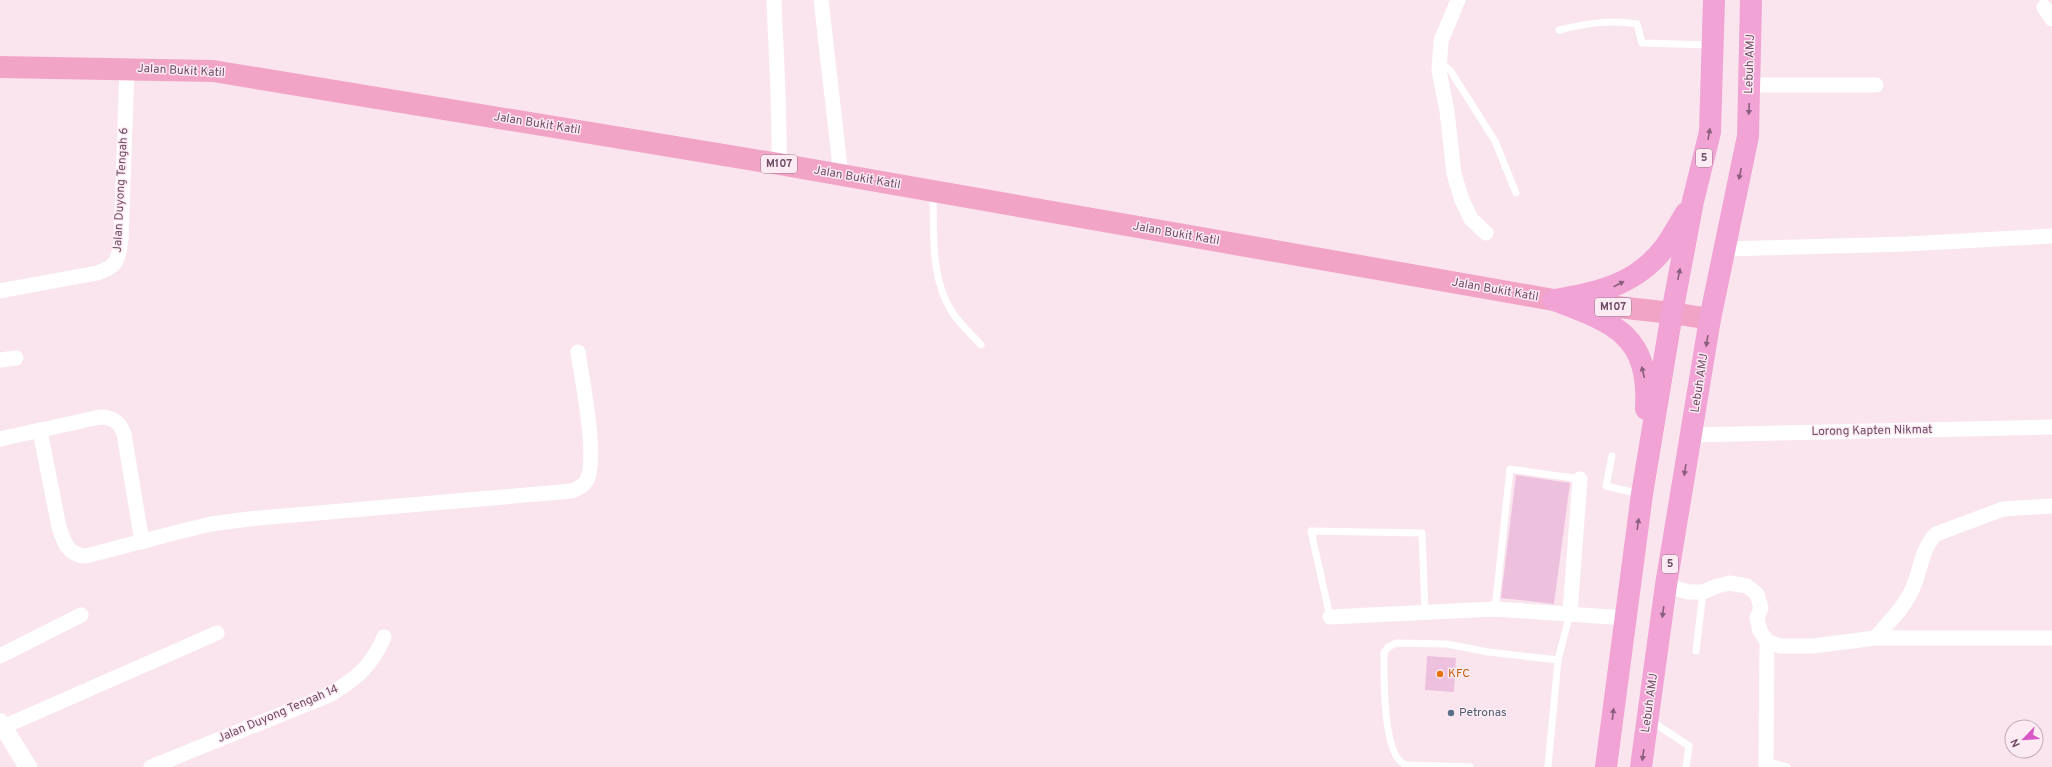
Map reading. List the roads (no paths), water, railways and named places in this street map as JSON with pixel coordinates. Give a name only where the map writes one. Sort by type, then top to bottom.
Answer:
[{"type":"highway","name":"5","points":[[1606,767],[1642,494],[1672,313],[1693,201],[1710,132],[1714,0]]},
{"type":"highway","name":"Lebuh AMJ","points":[[1641,767],[1666,585],[1710,319],[1748,136],[1752,0]]},
{"type":"highway","points":[[1554,300],[1609,289],[1635,275],[1652,262],[1665,247],[1693,201]]},
{"type":"highway","points":[[1554,300],[1610,323],[1629,338],[1639,356],[1647,394],[1642,494]]},
{"type":"main road","name":"Jalan Bukit Katil","points":[[0,67],[213,71],[779,164],[1554,300],[1672,313],[1710,319]]},
{"type":"street","points":[[774,0],[776,79],[780,120],[779,164]]},
{"type":"street","points":[[821,0],[841,175]]},
{"type":"street","points":[[1458,0],[1441,41],[1439,62],[1451,140],[1454,174],[1462,200],[1471,219],[1486,233]]},
{"type":"street","name":"Jalan Duyong Tengah 6","points":[[0,291],[97,273],[107,270],[115,263],[119,254],[121,239],[127,69]]},
{"type":"street","points":[[1750,85],[1876,85]]},
{"type":"street","points":[[1725,249],[1907,244],[2052,236]]},
{"type":"street","points":[[40,430],[63,541],[70,551],[78,556],[86,556],[211,524],[249,519],[572,490],[582,486],[586,480],[592,455],[578,352]]},
{"type":"street","points":[[0,360],[16,358]]},
{"type":"street","points":[[0,439],[100,416],[109,416],[116,420],[122,426],[124,434],[142,542]]},
{"type":"street","name":"Lorong Kapten Nikmat","points":[[1691,435],[2052,427]]},
{"type":"street","points":[[1570,613],[1580,479]]},
{"type":"street","points":[[1874,638],[1905,603],[1914,585],[1928,542],[1936,534],[2003,509],[2052,506]]},
{"type":"street","points":[[1666,585],[1688,592],[1703,592],[1717,586],[1730,583],[1747,586],[1757,594],[1761,608],[1757,618],[1760,631],[1767,641],[1780,646],[1796,647],[1874,638],[2052,638]]},
{"type":"street","points":[[1330,617],[1494,609],[1626,618]]},
{"type":"street","points":[[0,656],[81,616]]},
{"type":"street","points":[[28,767],[2,724],[217,633]]},
{"type":"street","name":"Jalan Duyong Tengah 14","points":[[151,767],[329,695],[347,685],[363,671],[376,656],[384,637]]},
{"type":"street","points":[[1765,764],[1767,641]]},
{"type":"lane","points":[[1559,30],[1591,22],[1628,23],[1637,24],[1642,43],[1713,45]]},
{"type":"lane","points":[[1439,62],[1450,70],[1495,141],[1516,193]]},
{"type":"lane","points":[[933,191],[934,248],[943,293],[952,312],[981,345]]},
{"type":"lane","points":[[1612,456],[1606,486],[1642,494]]},
{"type":"lane","points":[[1494,609],[1510,469],[1580,479]]},
{"type":"lane","points":[[1330,617],[1311,531],[1422,533],[1425,612]]},
{"type":"lane","points":[[1696,651],[1703,592]]},
{"type":"lane","points":[[1548,767],[1558,660],[1570,613]]},
{"type":"lane","points":[[1470,767],[1407,765],[1402,764],[1399,760],[1392,748],[1388,725],[1384,653],[1388,647],[1396,643],[1447,644],[1488,652],[1558,660]]},
{"type":"lane","points":[[1648,718],[1689,746],[1686,767]]},
{"type":"lane","points":[[1765,764],[1787,767]]},
{"type":"place","name":"KFC","points":[[1440,674]]},
{"type":"place","name":"Petronas","points":[[1451,713]]}]
